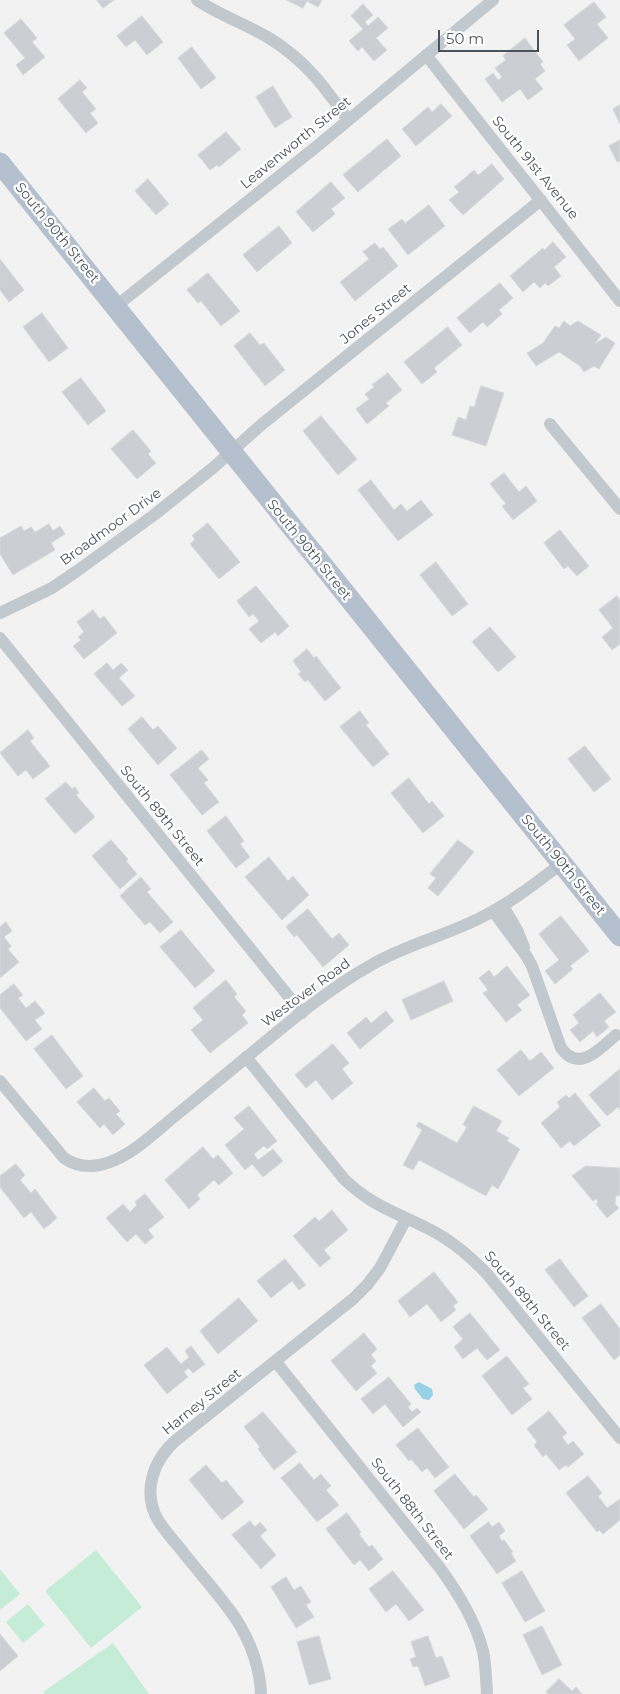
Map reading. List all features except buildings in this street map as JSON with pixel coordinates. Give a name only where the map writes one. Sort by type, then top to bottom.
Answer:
[{"type":"main road","name":"South 90th Street","points":[[0,163],[620,936]]},
{"type":"street","points":[[197,0],[267,37],[292,53],[317,78],[348,120]]},
{"type":"street","name":"Leavenworth Street","points":[[115,306],[348,120],[493,0]]},
{"type":"street","name":"South 91st Avenue","points":[[426,55],[620,301]]},
{"type":"street","name":"Jones Street","points":[[231,452],[261,425],[541,200]]},
{"type":"street","points":[[550,424],[620,509]]},
{"type":"street","name":"Broadmoor Drive","points":[[0,613],[52,588],[77,571],[154,515],[231,452]]},
{"type":"street","name":"South 89th Street","points":[[0,638],[302,1013]]},
{"type":"street","name":"Westover Road","points":[[0,1081],[69,1162],[83,1166],[96,1166],[108,1163],[134,1148],[302,1013],[373,964],[498,909],[562,864]]},
{"type":"street","points":[[498,909],[532,966],[561,1048],[569,1057],[587,1058],[616,1035]]},
{"type":"street","name":"South 89th Street","points":[[246,1058],[344,1179],[368,1200],[427,1228],[452,1243],[488,1274],[620,1438]]},
{"type":"street","name":"Harney Street","points":[[261,1694],[258,1672],[245,1634],[228,1608],[157,1518],[152,1503],[151,1486],[153,1474],[158,1461],[166,1449],[276,1362],[368,1285],[380,1268],[406,1219]]},
{"type":"street","name":"South 88th Street","points":[[276,1362],[456,1590],[475,1628],[482,1650],[487,1694]]},
{"type":"green space","points":[[96,1550],[142,1607],[91,1648],[45,1591]]},
{"type":"green space","points":[[0,1569],[20,1594],[0,1610]]},
{"type":"green space","points":[[28,1604],[45,1625],[23,1643],[6,1622]]},
{"type":"green space","points":[[113,1643],[149,1694],[45,1694],[43,1692]]},
{"type":"water","points":[[419,1382],[432,1389],[433,1395],[429,1400],[423,1399],[415,1389],[414,1385]]}]
